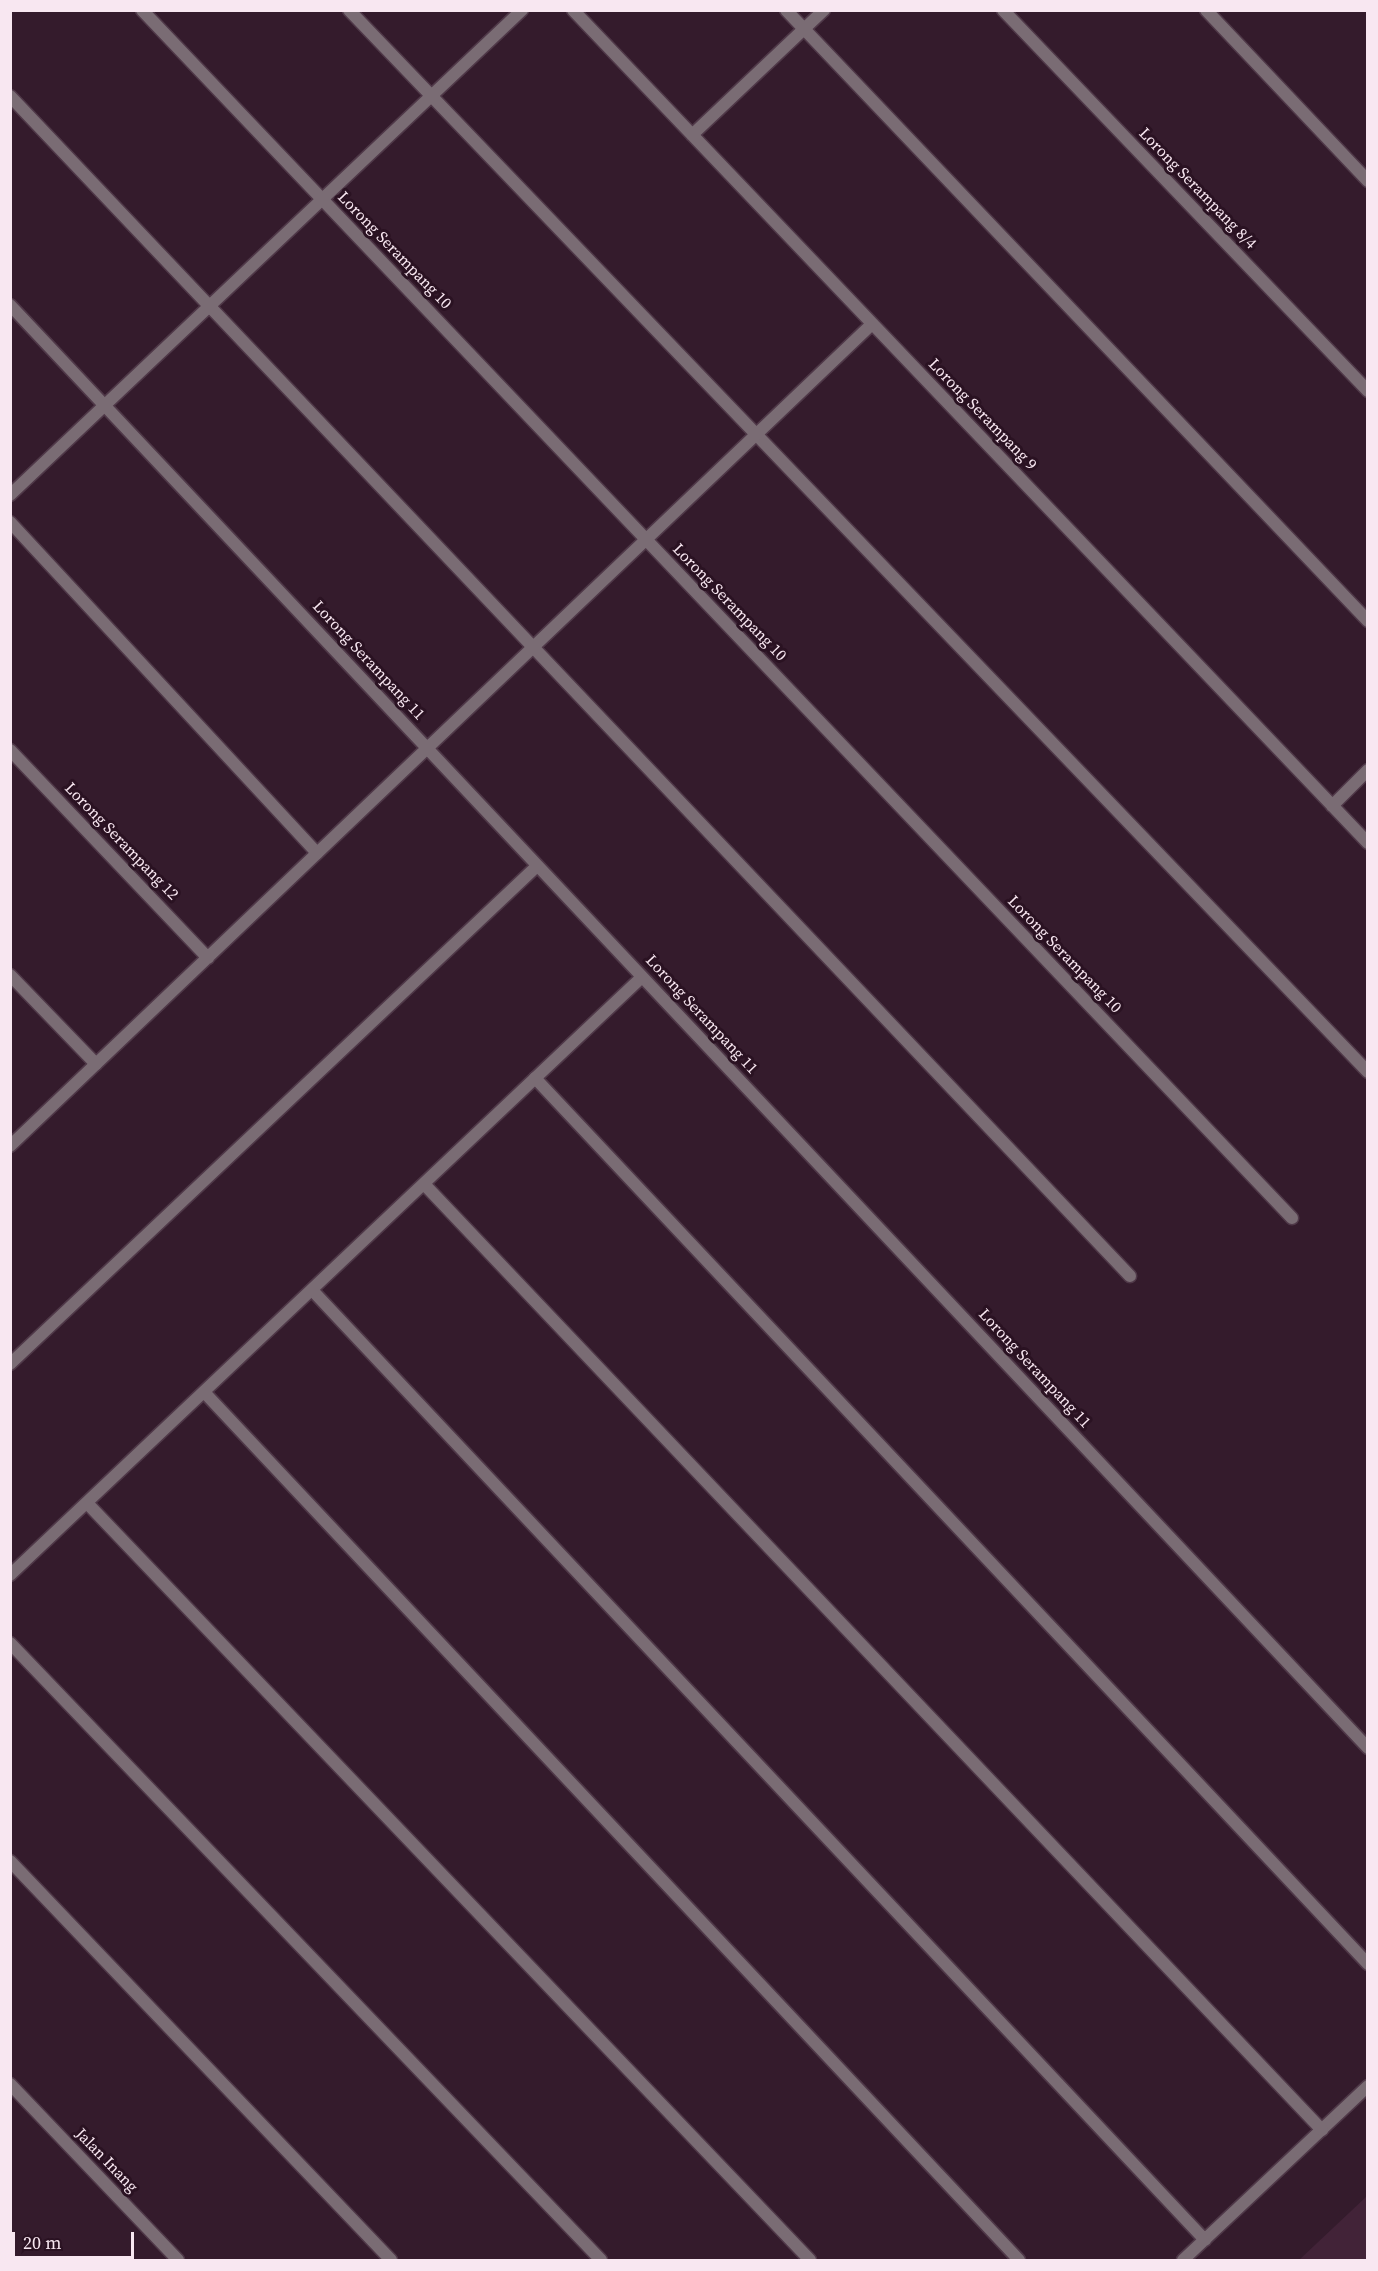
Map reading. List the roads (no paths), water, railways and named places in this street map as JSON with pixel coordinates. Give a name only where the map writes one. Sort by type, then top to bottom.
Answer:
[{"type":"street","name":"Lorong Serampang 10","points":[[142,10],[1292,1218]]},
{"type":"street","points":[[349,10],[1368,1071]]},
{"type":"street","points":[[10,495],[522,10]]},
{"type":"street","name":"Lorong Serampang 9","points":[[573,10],[1368,843]]},
{"type":"street","points":[[786,10],[1368,621]]},
{"type":"street","points":[[692,135],[824,10]]},
{"type":"street","name":"Lorong Serampang 8/4","points":[[1003,10],[1368,391]]},
{"type":"street","points":[[1206,10],[1368,181]]},
{"type":"street","points":[[10,96],[1130,1275]]},
{"type":"street","name":"Lorong Serampang 11","points":[[10,305],[1368,1748]]},
{"type":"street","points":[[10,1146],[872,324]]},
{"type":"street","points":[[10,522],[317,853]]},
{"type":"street","name":"Lorong Serampang 12","points":[[10,750],[208,958]]},
{"type":"street","points":[[1332,806],[1368,770]]},
{"type":"street","points":[[10,1364],[537,866]]},
{"type":"street","points":[[10,975],[96,1064]]},
{"type":"street","points":[[10,1575],[642,977]]},
{"type":"street","points":[[535,1078],[1368,1964]]},
{"type":"street","points":[[424,1184],[1322,2130]]},
{"type":"street","points":[[312,1290],[1205,2240]]},
{"type":"street","points":[[204,1392],[1019,2260]]},
{"type":"street","points":[[87,1503],[810,2260]]},
{"type":"street","points":[[10,1643],[601,2260]]},
{"type":"street","points":[[10,1862],[391,2260]]},
{"type":"street","name":"Jalan Inang","points":[[10,2084],[178,2260]]},
{"type":"street","points":[[1183,2260],[1368,2086]]}]
